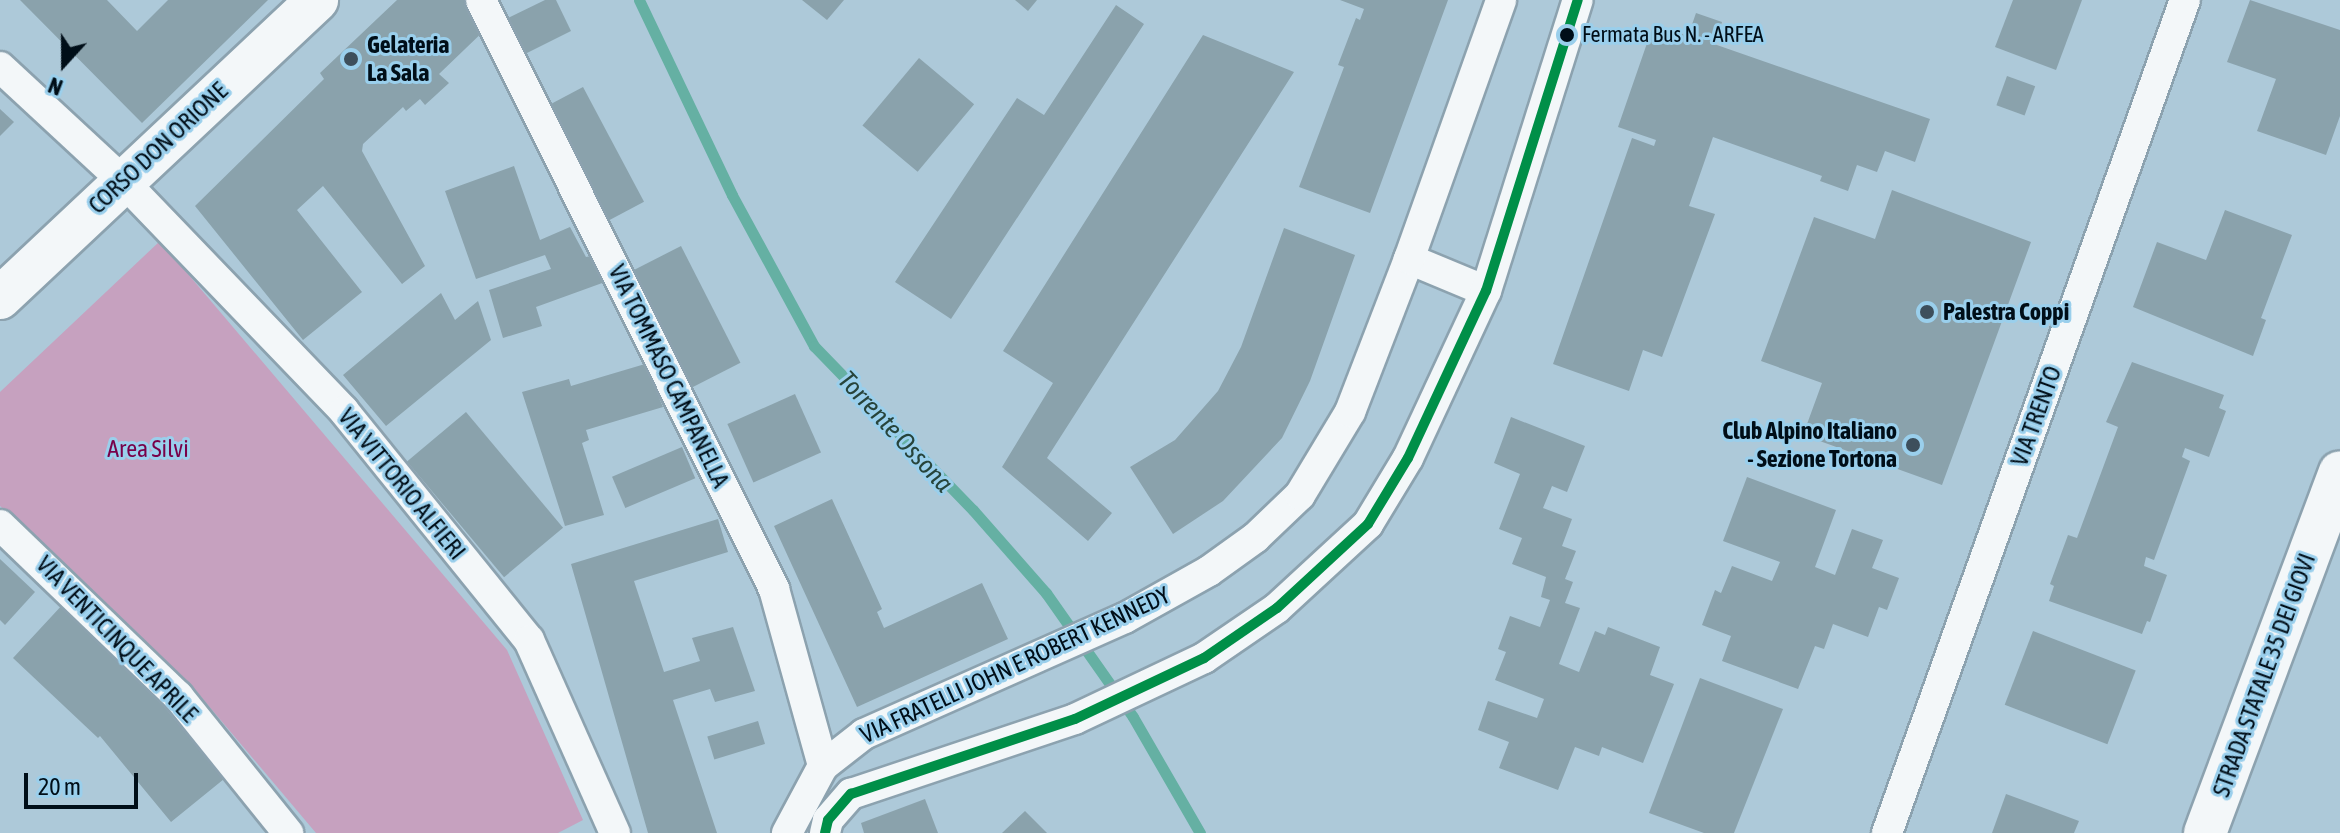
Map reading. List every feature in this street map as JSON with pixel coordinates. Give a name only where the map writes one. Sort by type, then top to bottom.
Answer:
[{"type":"street","name":"CORSO DON ORIONE","points":[[0,298],[122,180],[317,0]]},
{"type":"street","name":"VIA TOMMASO CAMPANELLA","points":[[481,0],[774,589],[823,766]]},
{"type":"street","name":"VIA FRATELLI JOHN E ROBERT KENNEDY","points":[[787,833],[823,766],[864,734],[1125,618],[1209,571],[1255,538],[1300,495],[1350,412],[1409,259],[1501,0]]},
{"type":"street","name":"VIA FRATELLI JOHN E ROBERT KENNEDY","points":[[825,833],[828,820],[851,794],[1075,719],[1168,678],[1243,634],[1368,524],[1408,458],[1486,291],[1578,0]]},
{"type":"street","name":"VIA TRENTO","points":[[1887,833],[2185,0]]},
{"type":"street","name":"VIA VITTORIO ALFIERI","points":[[0,67],[122,180],[344,411],[529,640],[615,833]]},
{"type":"street","points":[[1409,259],[1486,291]]},
{"type":"street","name":"STRADA STATALE 35 DEI GIOVI","points":[[2205,833],[2340,472]]},
{"type":"street","name":"VIA VENTICINQUE APRILE","points":[[0,525],[178,696],[288,833]]},
{"type":"green space","name":"Area Silvi","points":[[160,241],[507,650],[583,820],[558,833],[316,833],[191,685],[0,506],[0,392]]},
{"type":"building","points":[[20,0],[107,0],[137,31],[168,0],[268,0],[142,123]]},
{"type":"building","points":[[397,0],[466,0],[490,25],[439,74],[449,83],[425,105],[420,99],[406,111],[403,107],[363,144],[362,151],[425,266],[402,284],[323,186],[297,210],[362,292],[303,340],[195,206],[324,79],[320,73]]},
{"type":"building","points":[[545,0],[556,0],[571,31],[523,55],[506,19]]},
{"type":"building","points":[[802,0],[844,0],[827,20]]},
{"type":"building","points":[[1015,0],[1037,0],[1028,11]]},
{"type":"building","points":[[1340,0],[1448,0],[1370,213],[1299,187],[1344,67],[1338,65],[1356,18],[1360,20],[1364,9]]},
{"type":"building","points":[[2013,0],[2082,0],[2056,70],[1995,47]]},
{"type":"building","points":[[2250,0],[2340,30],[2340,116],[2326,155],[2257,131],[2276,79],[2227,62]]},
{"type":"building","points":[[1116,5],[1144,24],[951,319],[895,282],[1017,98],[1044,115]]},
{"type":"building","points":[[1696,13],[1722,22],[1714,44],[1930,119],[1915,162],[1885,151],[1877,172],[1857,165],[1848,191],[1820,181],[1822,176],[1713,137],[1689,206],[1715,214],[1662,357],[1643,350],[1629,391],[1553,364],[1632,138],[1654,146],[1656,140],[1618,127],[1654,23],[1688,36]]},
{"type":"building","points":[[1203,35],[1294,72],[1047,458],[1112,513],[1088,541],[1002,467],[1053,383],[1003,351]]},
{"type":"building","points":[[919,58],[974,104],[918,172],[862,125]]},
{"type":"building","points":[[2007,76],[2035,86],[2025,115],[1996,105]]},
{"type":"building","points":[[583,87],[644,202],[603,224],[542,109]]},
{"type":"building","points":[[0,109],[14,122],[0,136]]},
{"type":"building","points":[[514,166],[540,240],[570,227],[586,257],[591,256],[605,282],[536,307],[542,326],[503,338],[489,290],[551,269],[545,255],[476,279],[445,191]]},
{"type":"building","name":"Palestra Coppi","points":[[1892,190],[2031,242],[1942,485],[1803,435],[1822,383],[1761,361],[1814,217],[1875,239]]},
{"type":"building","points":[[2225,210],[2292,235],[2261,318],[2266,320],[2253,356],[2133,307],[2157,242],[2206,260]]},
{"type":"building","points":[[1284,228],[1355,255],[1310,381],[1282,438],[1223,501],[1173,534],[1130,467],[1175,440],[1218,391],[1241,347]]},
{"type":"building","points":[[681,246],[740,363],[691,388],[632,271]]},
{"type":"building","points":[[441,293],[455,320],[478,301],[491,340],[386,426],[343,375]]},
{"type":"building","points":[[2132,362],[2224,395],[2219,408],[2226,411],[2209,457],[2185,448],[2182,457],[2190,461],[2154,560],[2146,557],[2144,566],[2167,575],[2150,622],[2147,621],[2142,634],[2049,601],[2054,586],[2050,584],[2068,535],[2077,538],[2118,427],[2106,422]]},
{"type":"building","points":[[645,364],[663,407],[586,430],[589,440],[582,443],[604,515],[565,526],[522,392],[569,379],[571,386]]},
{"type":"building","points":[[795,394],[821,452],[753,483],[727,424]]},
{"type":"building","points":[[466,412],[563,528],[504,577],[407,461]]},
{"type":"building","points":[[1511,417],[1585,446],[1567,492],[1552,486],[1543,508],[1572,519],[1562,546],[1576,551],[1565,579],[1573,582],[1565,603],[1580,608],[1559,664],[1579,672],[1595,631],[1605,635],[1608,627],[1660,647],[1650,675],[1674,684],[1643,763],[1602,747],[1599,756],[1575,747],[1558,790],[1499,768],[1509,742],[1478,730],[1488,701],[1537,718],[1544,699],[1495,680],[1506,652],[1498,649],[1510,616],[1540,627],[1550,600],[1541,597],[1546,577],[1512,564],[1522,538],[1499,529],[1520,474],[1494,463]]},
{"type":"building","points":[[682,447],[695,478],[625,508],[612,477]]},
{"type":"building","points":[[1747,477],[1836,510],[1815,567],[1835,575],[1852,529],[1883,540],[1872,568],[1899,578],[1887,610],[1879,607],[1868,637],[1833,624],[1824,649],[1815,646],[1798,689],[1722,661],[1731,636],[1702,625],[1715,590],[1721,593],[1732,566],[1772,581],[1780,562],[1723,541]]},
{"type":"building","points":[[832,499],[882,609],[877,612],[884,628],[982,583],[1008,639],[857,707],[774,526]]},
{"type":"building","points":[[718,519],[728,552],[634,581],[664,672],[700,661],[692,638],[733,627],[755,691],[715,702],[710,689],[673,700],[717,833],[648,833],[571,564]]},
{"type":"building","points":[[0,559],[35,592],[5,625],[0,620]]},
{"type":"building","points":[[64,603],[147,686],[224,779],[171,822],[100,736],[98,738],[13,658]]},
{"type":"building","points":[[2033,631],[2136,670],[2107,744],[2005,705]]},
{"type":"building","points":[[1700,678],[1783,709],[1734,833],[1704,833],[1649,813]]},
{"type":"building","points":[[758,721],[765,744],[714,759],[707,736]]},
{"type":"building","points":[[2006,794],[2079,821],[2074,833],[1992,833]]},
{"type":"building","points":[[925,799],[938,833],[864,833],[861,823]]},
{"type":"building","points":[[1025,811],[1047,833],[1002,833]]},
{"type":"waterway","name":"Torrente Ossona","points":[[639,0],[732,195],[814,346],[973,510],[1046,593],[1133,717],[1200,833]]},
{"type":"transit line","points":[[825,833],[828,820],[851,794],[1075,719],[1204,658],[1277,608],[1368,524],[1408,458],[1486,291],[1578,0]]},
{"type":"place","name":"Fermata Bus N. - ARFEA","points":[[1567,35]]},
{"type":"place","name":"Gelateria La Sala","points":[[351,59]]},
{"type":"place","name":"Palestra Coppi","points":[[1927,312]]},
{"type":"place","name":"Club Alpino Italiano - Sezione Tortona","points":[[1913,445]]}]
